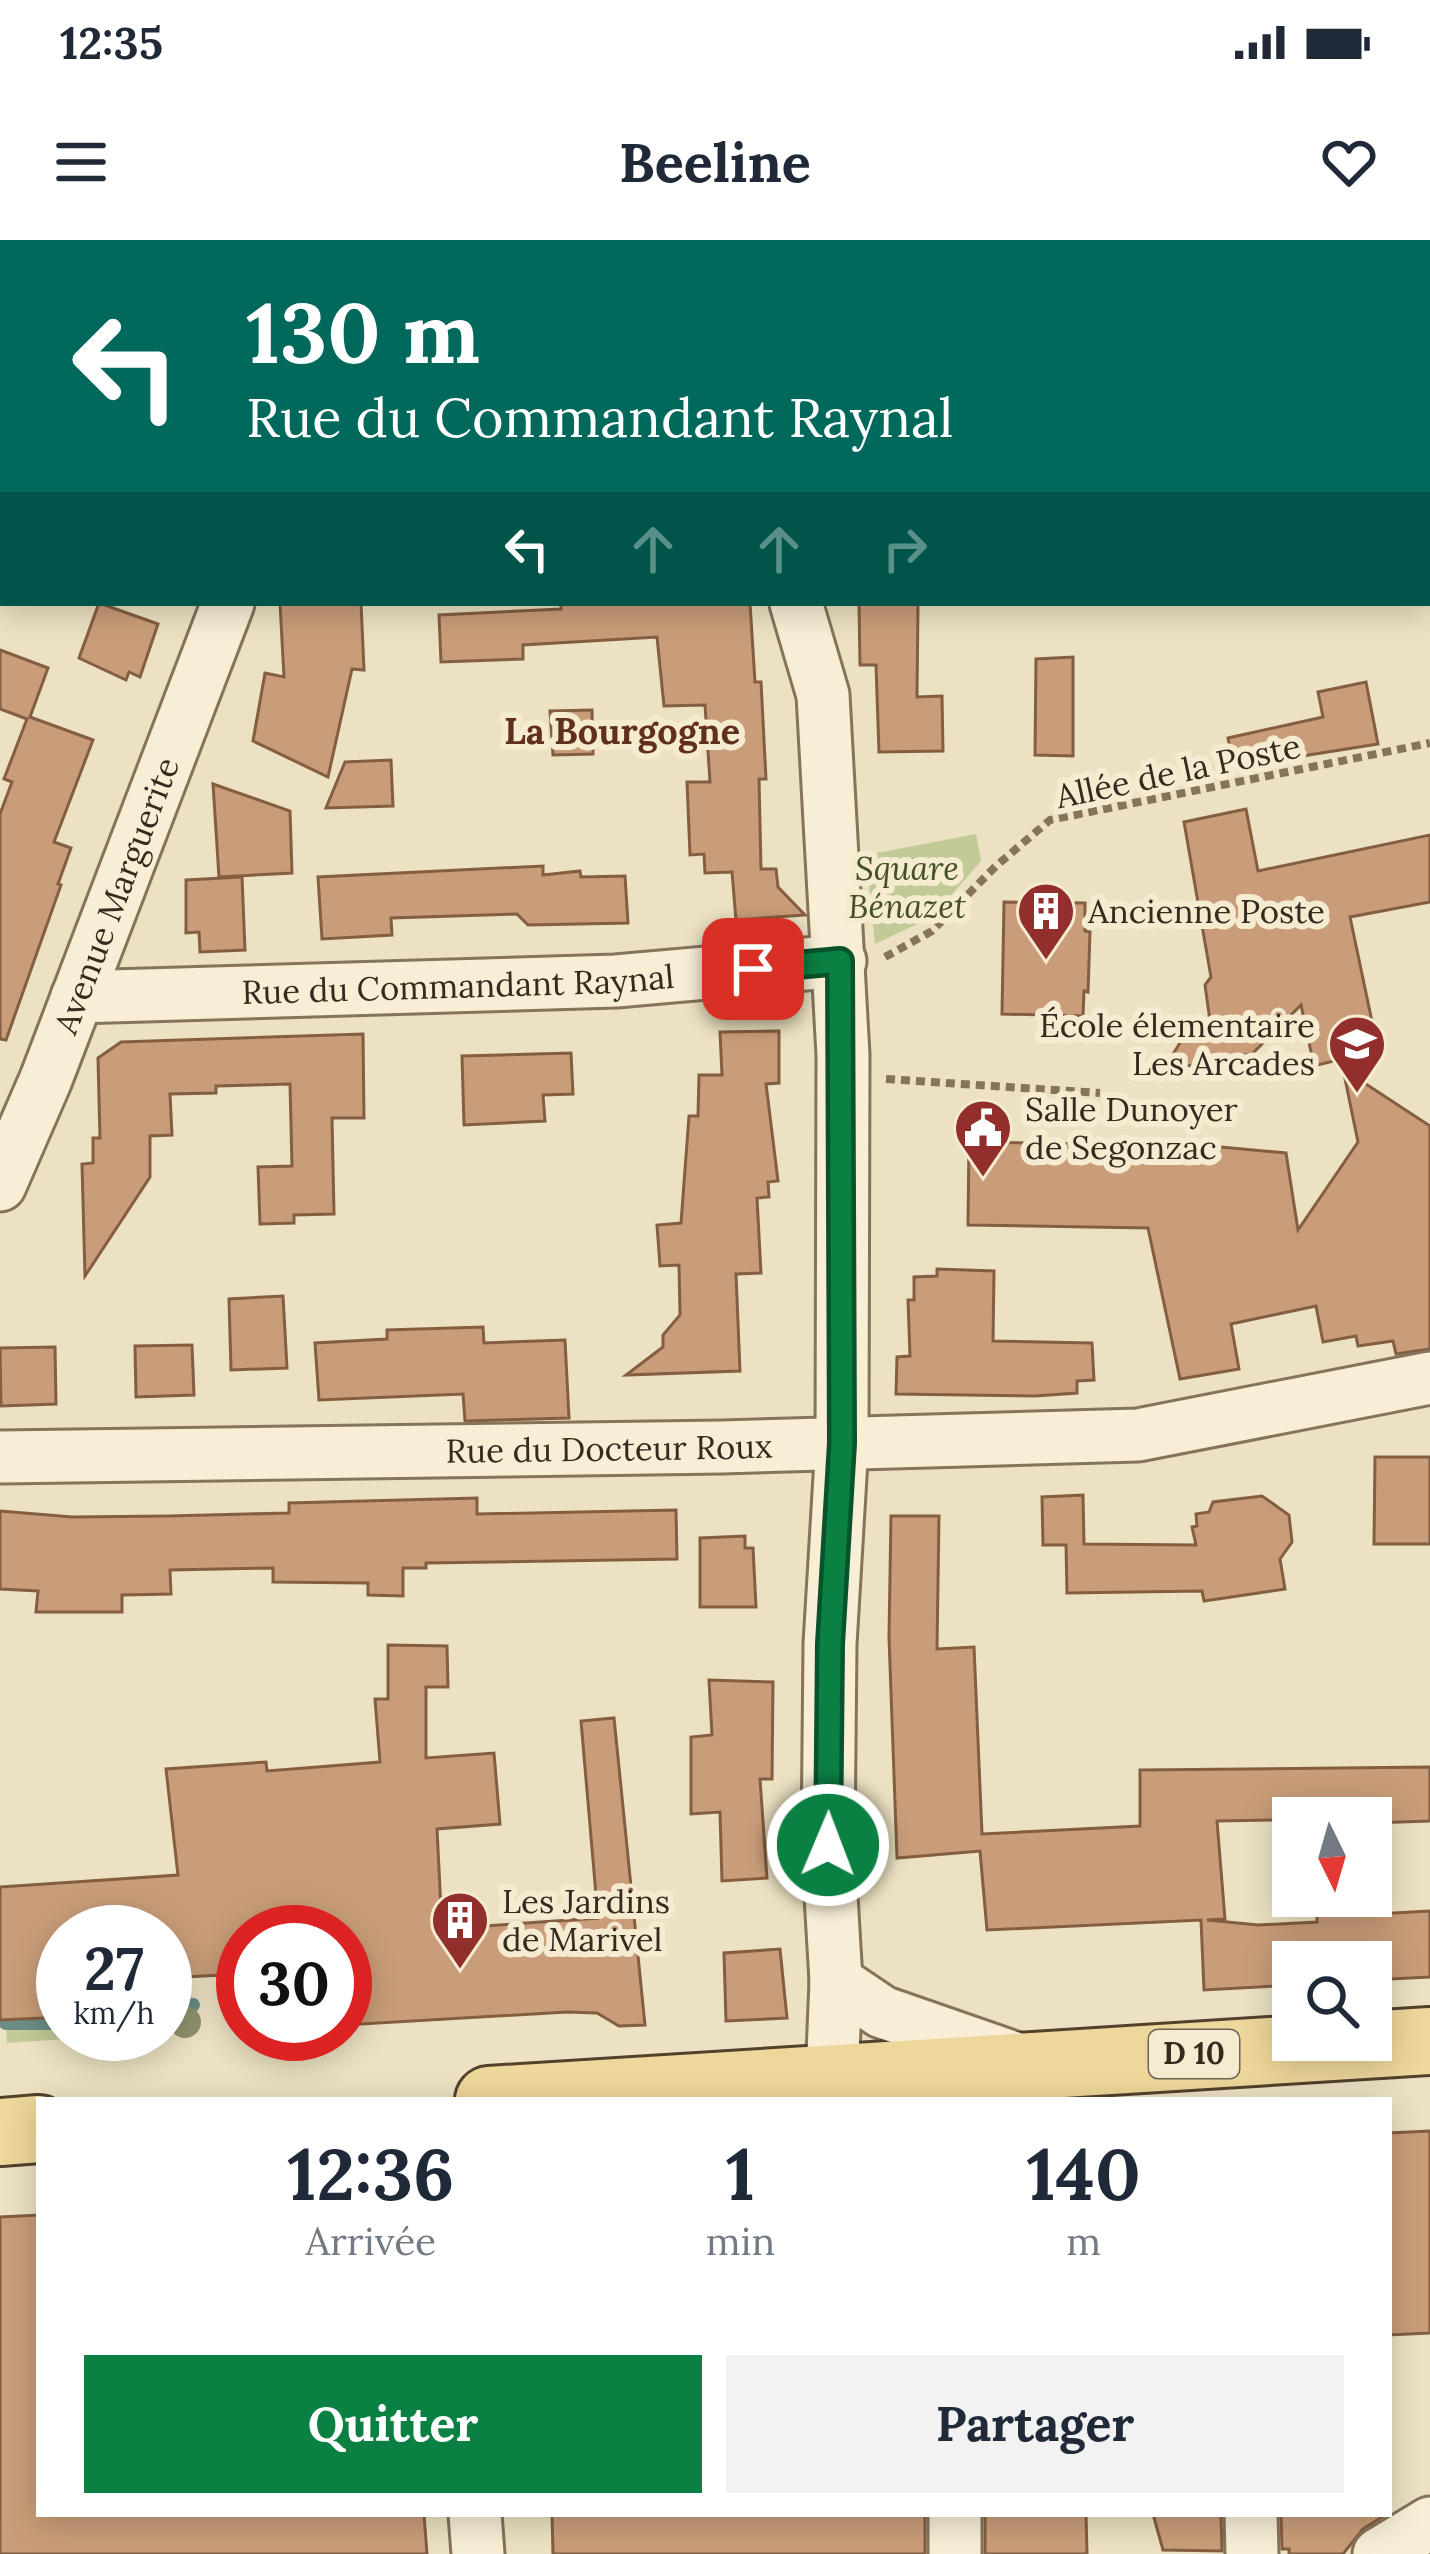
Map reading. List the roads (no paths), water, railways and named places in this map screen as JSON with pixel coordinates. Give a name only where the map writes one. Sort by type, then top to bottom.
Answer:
[{"type":"main road","name":"D 10","points":[[536,2097],[832,2078],[956,2084],[1030,2063],[1430,2041]]},
{"type":"main road","points":[[0,2132],[36,2129]]},
{"type":"street","name":"Avenue Marguerite","points":[[0,1186],[227,606]]},
{"type":"street","points":[[797,606],[823,694],[840,958],[842,1443],[830,1666],[828,1845],[836,1981],[832,2078]]},
{"type":"street","name":"Rue du Commandant Raynal","points":[[77,997],[616,981],[840,958]]},
{"type":"street","name":"Rue du Docteur Roux","points":[[0,1457],[1138,1435],[1430,1378]]},
{"type":"street","points":[[836,1981],[881,2012],[1030,2063]]},
{"type":"street","points":[[475,2517],[478,2554]]},
{"type":"street","points":[[955,2517],[955,2554]]},
{"type":"street","points":[[1251,2517],[1252,2554]]},
{"type":"street","points":[[1379,2554],[1430,2523]]},
{"type":"waterway","points":[[6,2023],[36,2023]]},
{"type":"place","name":"Ancienne Poste","points":[[1046,962]]},
{"type":"place","name":"École élementaire Les Arcades","points":[[1357,1095]]},
{"type":"place","name":"Salle Dunoyer de Segonzac","points":[[983,1179]]},
{"type":"place","name":"Les Jardins de Marivel","points":[[460,1971]]},
{"type":"district","name":"La Bourgogne","points":[[622,731]]},
{"type":"park label","name":"Square Bénazet","points":[[907,887]]}]
